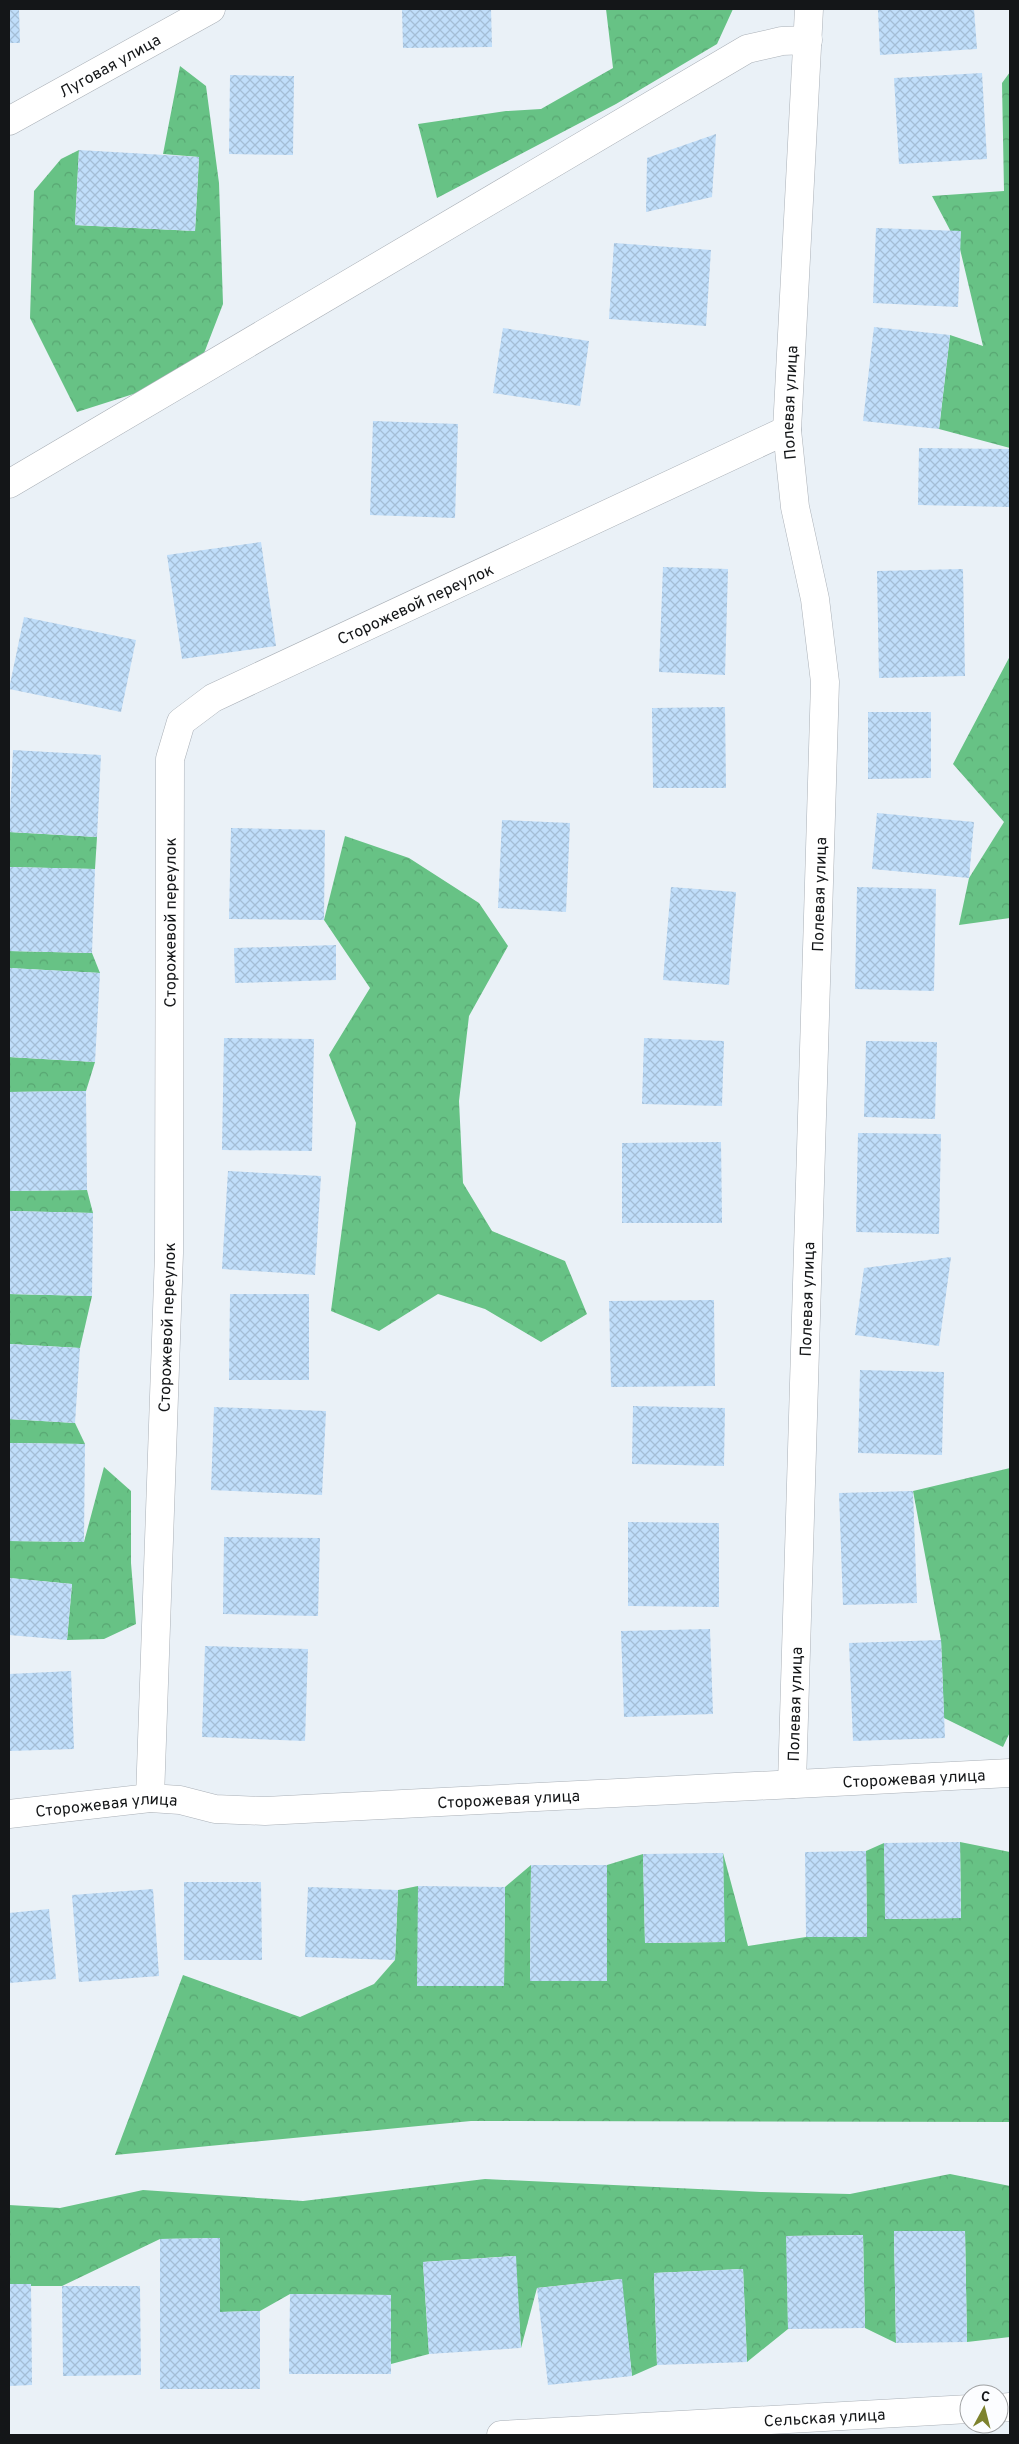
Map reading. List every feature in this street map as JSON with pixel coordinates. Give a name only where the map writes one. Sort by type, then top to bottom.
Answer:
[{"type":"street","name":"Луговая улица","points":[[9,121],[211,9]]},
{"type":"street","name":"Полевая улица","points":[[792,1784],[825,682],[815,599],[795,507],[787,430],[809,9]]},
{"type":"street","points":[[9,484],[747,49],[782,41],[808,40]]},
{"type":"street","name":"Сторожевой переулок","points":[[150,1798],[169,1253],[170,759],[181,722],[213,698],[787,430]]},
{"type":"street","name":"Сторожевая улица","points":[[9,1814],[150,1798],[180,1800],[215,1809],[265,1812],[1010,1772]]},
{"type":"street","name":"Сельская улица","points":[[501,2435],[959,2410]]},
{"type":"green space","points":[[606,9],[733,9],[717,44],[616,104],[437,198],[418,124],[506,111],[541,109],[613,68]]},
{"type":"green space","points":[[180,66],[206,86],[219,183],[223,304],[196,374],[77,412],[30,318],[34,191],[61,159],[79,150],[75,225],[195,231],[199,157],[163,154]]},
{"type":"green space","points":[[1010,72],[1010,448],[939,429],[950,335],[983,346],[960,249],[932,196],[1004,191],[1002,83]]},
{"type":"green space","points":[[1010,656],[1010,918],[959,925],[969,878],[1004,822],[953,764]]},
{"type":"green space","points":[[9,832],[97,837],[95,869],[9,867]]},
{"type":"green space","points":[[345,836],[409,858],[479,903],[508,946],[469,1016],[459,1101],[463,1183],[492,1231],[565,1261],[587,1314],[541,1342],[485,1309],[438,1294],[379,1331],[331,1311],[356,1123],[329,1055],[370,988],[324,920]]},
{"type":"green space","points":[[9,951],[92,953],[100,973],[9,968]]},
{"type":"green space","points":[[9,1057],[95,1062],[86,1091],[9,1092]]},
{"type":"green space","points":[[87,1190],[93,1213],[10,1211],[9,1289],[9,1191]]},
{"type":"green space","points":[[9,1294],[92,1296],[80,1348],[9,1344]]},
{"type":"green space","points":[[9,1419],[75,1423],[85,1444],[9,1443]]},
{"type":"green space","points":[[104,1467],[131,1491],[131,1563],[136,1624],[104,1639],[67,1640],[72,1584],[9,1578],[9,1541],[84,1542]]},
{"type":"green space","points":[[1010,1468],[1010,1732],[1003,1747],[944,1718],[941,1640],[913,1491]]},
{"type":"green space","points":[[960,1842],[1010,1852],[1010,2122],[471,2121],[115,2155],[183,1975],[300,2017],[374,1984],[395,1960],[398,1890],[418,1886],[418,1986],[504,1986],[505,1887],[531,1865],[530,1981],[606,1981],[607,1865],[643,1854],[645,1943],[724,1942],[723,1853],[748,1946],[806,1937],[867,1937],[866,1851],[884,1843],[886,1919],[961,1918]]},
{"type":"green space","points":[[950,2174],[1010,2186],[1010,2337],[967,2342],[965,2231],[894,2232],[896,2343],[865,2328],[863,2235],[787,2236],[788,2329],[747,2362],[743,2269],[654,2273],[657,2365],[632,2376],[621,2279],[537,2288],[521,2348],[515,2256],[423,2262],[429,2354],[391,2364],[391,2295],[290,2294],[260,2311],[220,2312],[220,2238],[160,2239],[62,2286],[9,2286],[9,2205],[60,2208],[143,2190],[303,2201],[485,2179],[761,2192],[850,2194]]},
{"type":"building","points":[[9,9],[19,9],[20,43],[9,43]]},
{"type":"building","points":[[402,9],[491,9],[492,47],[403,48]]},
{"type":"building","points":[[878,9],[974,9],[977,49],[880,55]]},
{"type":"building","points":[[982,73],[987,159],[899,164],[894,78]]},
{"type":"building","points":[[230,75],[294,76],[293,155],[229,154]]},
{"type":"building","points":[[716,134],[712,197],[646,212],[647,158]]},
{"type":"building","points":[[79,150],[199,157],[195,231],[75,225]]},
{"type":"building","points":[[876,228],[961,231],[958,307],[873,303]]},
{"type":"building","points":[[614,243],[711,250],[706,326],[609,319]]},
{"type":"building","points":[[874,327],[950,335],[939,429],[863,421]]},
{"type":"building","points":[[503,328],[589,341],[580,406],[493,393]]},
{"type":"building","points":[[373,421],[458,424],[455,518],[370,515]]},
{"type":"building","points":[[919,448],[1010,449],[1010,507],[918,505]]},
{"type":"building","points":[[261,542],[276,646],[182,659],[167,555]]},
{"type":"building","points":[[663,567],[728,569],[725,675],[659,672]]},
{"type":"building","points":[[963,569],[965,676],[879,678],[877,571]]},
{"type":"building","points":[[24,617],[136,640],[121,712],[9,689]]},
{"type":"building","points":[[725,707],[726,788],[653,788],[652,708]]},
{"type":"building","points":[[868,712],[931,712],[931,778],[868,779]]},
{"type":"building","points":[[13,750],[101,755],[97,837],[9,832]]},
{"type":"building","points":[[877,813],[974,822],[969,878],[872,869]]},
{"type":"building","points":[[502,820],[570,823],[566,912],[498,908]]},
{"type":"building","points":[[231,828],[325,830],[324,920],[229,919]]},
{"type":"building","points":[[9,867],[95,869],[92,953],[9,951]]},
{"type":"building","points":[[671,887],[736,892],[729,985],[663,980]]},
{"type":"building","points":[[857,887],[936,889],[934,991],[855,989]]},
{"type":"building","points":[[336,945],[336,980],[235,983],[234,948]]},
{"type":"building","points":[[9,968],[100,973],[95,1062],[9,1057]]},
{"type":"building","points":[[224,1038],[314,1039],[312,1151],[222,1150]]},
{"type":"building","points":[[644,1038],[724,1041],[722,1106],[642,1104]]},
{"type":"building","points":[[866,1041],[937,1042],[935,1119],[864,1117]]},
{"type":"building","points":[[86,1091],[87,1190],[9,1191],[9,1092]]},
{"type":"building","points":[[858,1133],[941,1134],[939,1234],[856,1232]]},
{"type":"building","points":[[721,1142],[722,1223],[622,1223],[622,1143]]},
{"type":"building","points":[[228,1171],[321,1176],[315,1275],[222,1269]]},
{"type":"building","points":[[10,1211],[93,1213],[92,1296],[9,1294]]},
{"type":"building","points":[[951,1257],[939,1346],[855,1335],[864,1268]]},
{"type":"building","points":[[230,1294],[309,1294],[309,1380],[229,1380]]},
{"type":"building","points":[[714,1300],[715,1386],[611,1387],[609,1301]]},
{"type":"building","points":[[9,1344],[80,1348],[75,1423],[9,1419]]},
{"type":"building","points":[[860,1370],[944,1372],[942,1455],[858,1453]]},
{"type":"building","points":[[633,1406],[725,1408],[724,1466],[632,1464]]},
{"type":"building","points":[[214,1407],[326,1411],[322,1495],[211,1490]]},
{"type":"building","points":[[9,1443],[85,1444],[84,1542],[9,1541]]},
{"type":"building","points":[[913,1491],[917,1603],[843,1605],[839,1493]]},
{"type":"building","points":[[628,1522],[719,1523],[719,1607],[628,1606]]},
{"type":"building","points":[[224,1537],[320,1538],[318,1616],[223,1614]]},
{"type":"building","points":[[9,1578],[72,1584],[67,1640],[9,1635]]},
{"type":"building","points":[[710,1629],[713,1714],[624,1717],[621,1631]]},
{"type":"building","points":[[941,1640],[945,1738],[853,1741],[849,1643]]},
{"type":"building","points":[[205,1646],[308,1649],[305,1741],[202,1737]]},
{"type":"building","points":[[71,1671],[74,1749],[9,1751],[9,1674]]},
{"type":"building","points":[[960,1842],[961,1918],[885,1919],[884,1843]]},
{"type":"building","points":[[866,1851],[867,1937],[806,1937],[805,1852]]},
{"type":"building","points":[[723,1853],[725,1942],[645,1943],[643,1854]]},
{"type":"building","points":[[531,1865],[607,1865],[607,1981],[530,1981]]},
{"type":"building","points":[[184,1882],[261,1882],[262,1960],[184,1960]]},
{"type":"building","points":[[418,1886],[505,1887],[504,1986],[417,1986]]},
{"type":"building","points":[[308,1887],[398,1890],[395,1960],[305,1957]]},
{"type":"building","points":[[153,1889],[159,1976],[79,1982],[72,1895]]},
{"type":"building","points":[[49,1909],[56,1979],[9,1983],[9,1913]]},
{"type":"building","points":[[894,2231],[965,2231],[967,2342],[896,2343]]},
{"type":"building","points":[[863,2235],[865,2328],[788,2329],[786,2236]]},
{"type":"building","points":[[220,2238],[220,2312],[260,2311],[260,2389],[160,2389],[160,2239]]},
{"type":"building","points":[[516,2256],[521,2348],[429,2354],[423,2262]]},
{"type":"building","points":[[743,2269],[747,2362],[657,2365],[654,2273]]},
{"type":"building","points":[[622,2279],[632,2376],[548,2385],[537,2288]]},
{"type":"building","points":[[9,2284],[31,2284],[32,2385],[9,2386]]},
{"type":"building","points":[[62,2286],[140,2286],[141,2375],[63,2376]]},
{"type":"building","points":[[290,2294],[391,2295],[391,2374],[289,2374]]}]
